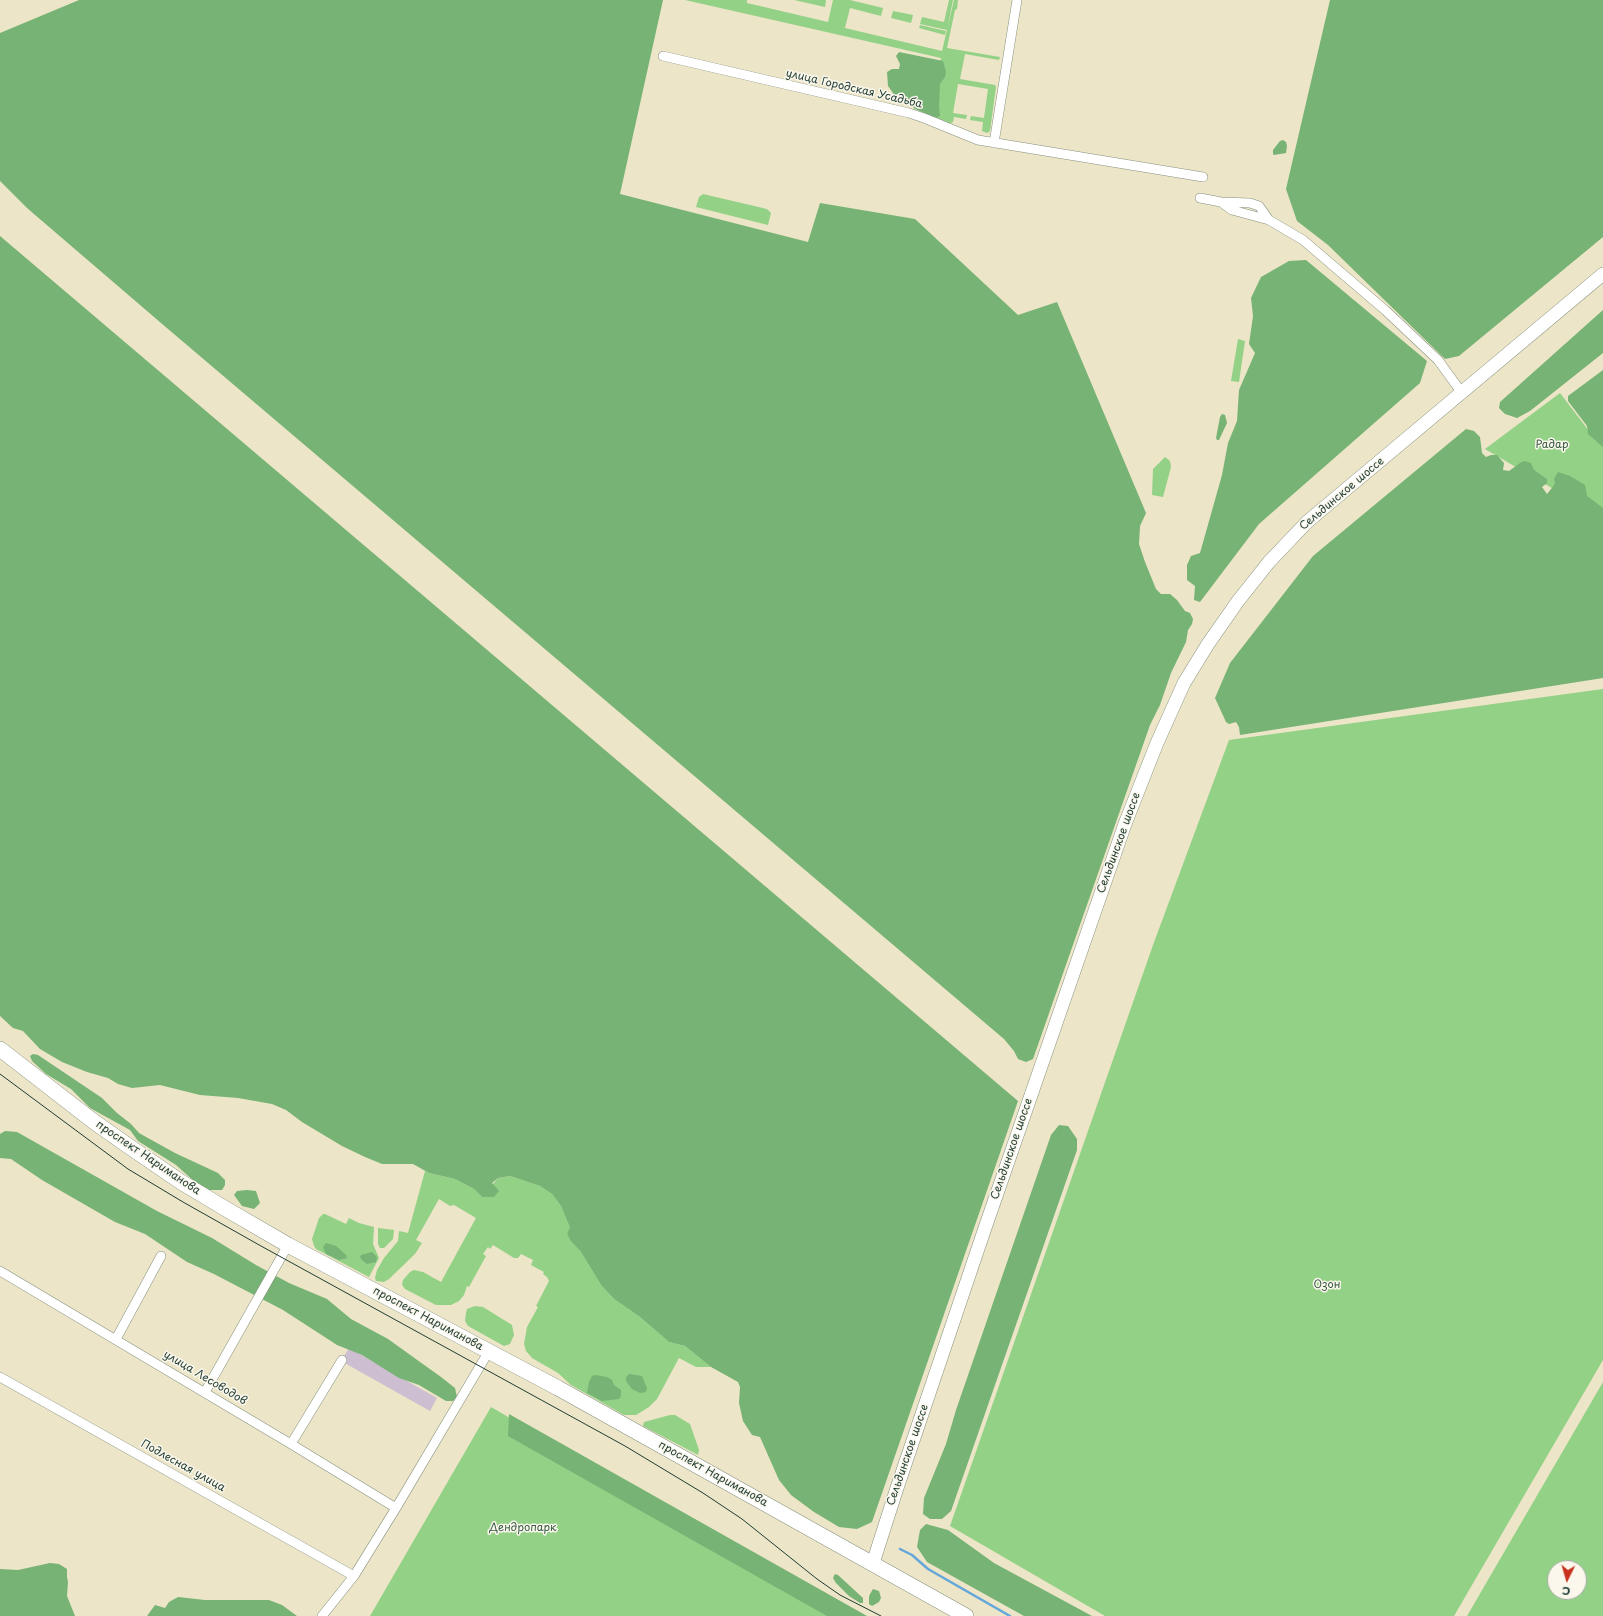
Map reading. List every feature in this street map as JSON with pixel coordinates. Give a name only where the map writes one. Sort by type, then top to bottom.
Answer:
[{"type":"main road","name":"Сельдинское шоссе","points":[[873,1563],[985,1228],[1125,824],[1157,743],[1184,683],[1208,644],[1238,602],[1269,562],[1307,522],[1603,274]]},
{"type":"main road","name":"проспект Нариманова","points":[[0,1049],[93,1121],[190,1188],[288,1245],[489,1351],[966,1616]]},
{"type":"street","points":[[994,143],[1017,0]]},
{"type":"street","name":"улица Городская Усадьба","points":[[663,56],[909,113],[978,140],[1203,177]]},
{"type":"street","points":[[1200,198],[1221,202],[1239,202],[1259,206],[1269,220],[1303,240],[1384,310],[1438,360],[1462,393]]},
{"type":"street","points":[[205,1392],[288,1245]]},
{"type":"street","points":[[116,1338],[161,1256]]},
{"type":"street","name":"улица Лесоводов","points":[[0,1270],[116,1338],[396,1508]]},
{"type":"street","points":[[322,1616],[354,1576],[489,1351]]},
{"type":"street","points":[[292,1444],[342,1360]]},
{"type":"street","name":"Подлесная улица","points":[[0,1377],[354,1576]]},
{"type":"shaded area","points":[[349,1348],[437,1398],[430,1411],[341,1361]]},
{"type":"green space","points":[[79,0],[663,0],[620,194],[808,242],[820,203],[915,219],[1018,315],[1057,302],[1146,513],[1140,526],[1139,544],[1156,589],[1161,594],[1170,594],[1177,600],[1185,611],[1190,613],[1193,619],[1188,630],[1186,642],[1171,673],[1160,705],[1150,725],[1033,1059],[1026,1062],[1018,1059],[1014,1051],[1004,1039],[161,323],[27,208],[0,181],[0,33]]},
{"type":"green space","points":[[685,0],[747,0],[747,3],[828,22],[833,0],[850,0],[883,8],[881,16],[850,8],[845,28],[942,51],[954,0],[958,0],[947,48],[1000,57],[999,60],[965,54],[960,79],[995,85],[996,87],[990,131],[987,133],[982,131],[983,122],[970,120],[971,116],[984,118],[988,89],[958,84],[953,113],[967,115],[966,119],[954,117],[953,122],[949,124],[930,114],[941,58]]},
{"type":"green space","points":[[794,0],[826,0],[825,7]]},
{"type":"green space","points":[[949,0],[953,0],[947,30],[920,24],[922,17],[944,22]]},
{"type":"green space","points":[[1330,0],[1603,0],[1603,237],[1459,356],[1445,359],[1328,245],[1297,221],[1286,189]]},
{"type":"green space","points":[[893,11],[913,15],[911,23],[891,18]]},
{"type":"green space","points":[[920,25],[946,31],[945,35],[919,28]]},
{"type":"green space","points":[[899,52],[943,61],[946,72],[945,77],[940,84],[940,116],[936,118],[915,109],[909,103],[898,100],[888,86],[887,72],[892,69],[899,69],[900,64],[896,56]]},
{"type":"green space","points":[[1283,140],[1286,142],[1287,146],[1286,153],[1274,155],[1273,150],[1280,141]]},
{"type":"green space","points":[[703,194],[767,209],[771,213],[768,225],[696,207],[699,197]]},
{"type":"green space","points":[[0,236],[1018,1101],[872,1522],[857,1529],[839,1527],[814,1512],[791,1495],[779,1480],[760,1437],[752,1435],[743,1421],[739,1403],[740,1387],[738,1382],[711,1367],[685,1346],[669,1342],[640,1317],[614,1299],[601,1285],[581,1252],[567,1234],[570,1227],[561,1206],[552,1194],[540,1186],[510,1176],[498,1178],[492,1183],[499,1191],[494,1197],[482,1197],[474,1189],[455,1179],[429,1173],[413,1164],[382,1164],[365,1157],[342,1146],[302,1122],[286,1110],[272,1104],[238,1098],[200,1095],[160,1085],[132,1088],[118,1084],[108,1078],[87,1072],[62,1062],[40,1049],[23,1031],[13,1028],[0,1016]]},
{"type":"green space","points":[[1306,260],[1427,361],[1420,383],[1259,524],[1200,602],[1194,600],[1195,586],[1187,580],[1187,565],[1191,556],[1200,553],[1222,475],[1228,443],[1237,421],[1239,390],[1255,353],[1249,344],[1253,316],[1251,298],[1261,277],[1289,261]]},
{"type":"green space","points":[[1603,310],[1603,353],[1530,411],[1517,418],[1505,414],[1499,408],[1500,402]]},
{"type":"green space","points":[[1238,339],[1245,341],[1239,382],[1231,381]]},
{"type":"green space","points":[[1603,370],[1603,447],[1588,434],[1587,426],[1568,401],[1568,396]]},
{"type":"green space","name":"Радар","points":[[1560,393],[1589,431],[1603,438],[1603,518],[1485,449]]},
{"type":"green space","points":[[1222,414],[1225,415],[1227,423],[1219,440],[1217,440],[1216,438],[1220,417]]},
{"type":"green space","points":[[1466,429],[1474,431],[1480,437],[1482,453],[1486,457],[1497,455],[1504,463],[1503,470],[1509,471],[1524,461],[1531,463],[1534,470],[1547,479],[1547,483],[1542,487],[1547,494],[1555,484],[1554,479],[1558,472],[1570,476],[1585,485],[1587,496],[1603,508],[1603,678],[1240,735],[1239,727],[1236,722],[1229,724],[1226,722],[1215,698],[1230,663],[1313,556]]},
{"type":"green space","points":[[1165,457],[1170,461],[1171,467],[1163,497],[1152,495],[1153,469]]},
{"type":"green space","name":"Озон","points":[[1603,689],[1603,1360],[1454,1616],[1105,1616],[950,1526],[1153,945],[1229,740]]},
{"type":"green space","points":[[33,1054],[38,1055],[102,1098],[139,1133],[175,1153],[218,1173],[225,1180],[225,1185],[222,1190],[209,1190],[195,1182],[176,1165],[138,1141],[130,1130],[90,1108],[71,1089],[46,1074],[32,1061],[30,1056]]},
{"type":"green space","points":[[1059,1125],[1068,1126],[1077,1139],[1077,1150],[951,1511],[942,1519],[930,1519],[923,1514],[924,1498],[946,1444],[956,1410],[1051,1135]]},
{"type":"green space","points":[[5,1131],[17,1132],[157,1211],[212,1238],[289,1283],[327,1299],[351,1319],[388,1339],[441,1377],[455,1388],[457,1397],[453,1401],[446,1401],[419,1385],[399,1378],[362,1355],[337,1345],[283,1310],[214,1274],[187,1262],[145,1234],[115,1222],[42,1180],[11,1159],[0,1158],[0,1134]]},
{"type":"green space","points":[[425,1171],[455,1179],[474,1189],[482,1197],[498,1178],[510,1176],[540,1186],[552,1194],[561,1206],[571,1227],[567,1234],[581,1252],[601,1285],[614,1299],[640,1317],[669,1342],[685,1346],[711,1367],[696,1367],[679,1358],[657,1399],[649,1407],[636,1415],[624,1415],[571,1385],[558,1373],[532,1358],[526,1351],[524,1344],[527,1327],[538,1307],[536,1306],[549,1281],[543,1274],[544,1272],[531,1265],[533,1260],[521,1254],[518,1258],[514,1258],[493,1245],[490,1249],[488,1247],[483,1254],[486,1256],[469,1287],[467,1286],[464,1295],[459,1301],[451,1305],[436,1305],[405,1289],[402,1285],[403,1280],[410,1272],[414,1270],[423,1272],[441,1282],[476,1218],[454,1205],[450,1206],[439,1199],[416,1240],[422,1243],[415,1254],[389,1279],[384,1282],[376,1281],[375,1278],[377,1270],[384,1258],[398,1241],[399,1231],[408,1233]]},
{"type":"green space","points":[[237,1191],[256,1191],[260,1203],[254,1209],[242,1206],[234,1195]]},
{"type":"green space","points":[[323,1214],[346,1224],[349,1218],[359,1223],[374,1227],[373,1244],[379,1258],[369,1277],[316,1249],[312,1239],[319,1218]]},
{"type":"green space","points":[[378,1228],[394,1230],[393,1239],[384,1248],[380,1248],[378,1244]]},
{"type":"green space","points":[[326,1243],[336,1246],[346,1255],[347,1258],[339,1260],[326,1254],[323,1247]]},
{"type":"green space","points":[[372,1252],[377,1257],[376,1262],[367,1264],[360,1257],[361,1255]]},
{"type":"green space","points":[[475,1306],[483,1307],[512,1325],[514,1335],[510,1344],[504,1346],[468,1326],[465,1321],[467,1309]]},
{"type":"green space","points":[[629,1374],[642,1376],[647,1388],[646,1392],[640,1393],[632,1389],[626,1381],[626,1377]]},
{"type":"green space","points":[[592,1376],[607,1377],[612,1380],[614,1385],[621,1390],[621,1396],[619,1399],[602,1401],[587,1393],[589,1382]]},
{"type":"green space","points":[[1603,1382],[1603,1616],[1467,1616]]},
{"type":"green space","name":"Дендропарк","points":[[491,1407],[852,1616],[370,1616]]},
{"type":"green space","points":[[509,1414],[867,1616],[827,1616],[508,1436]]},
{"type":"green space","points":[[675,1415],[690,1424],[699,1450],[698,1455],[643,1426],[644,1422]]},
{"type":"green space","points":[[926,1524],[948,1530],[994,1563],[1092,1616],[1024,1616],[927,1562],[917,1547],[920,1530]]},
{"type":"green space","points":[[50,1563],[59,1564],[67,1569],[67,1596],[75,1616],[0,1616],[0,1569],[18,1570]]},
{"type":"green space","points":[[835,1574],[863,1598],[863,1603],[860,1603],[849,1596],[836,1583],[833,1578]]},
{"type":"green space","points":[[873,1589],[879,1591],[881,1598],[879,1602],[872,1606],[869,1604],[869,1597]]},
{"type":"green space","points":[[178,1597],[205,1600],[269,1600],[282,1605],[297,1616],[147,1616],[155,1605],[165,1608],[169,1602]]},
{"type":"waterway","points":[[900,1549],[912,1555],[928,1569],[1010,1616]]},
{"type":"tram line","points":[[0,1074],[128,1169],[261,1246],[625,1446],[703,1493],[742,1519],[817,1579],[840,1595],[881,1616]]}]
